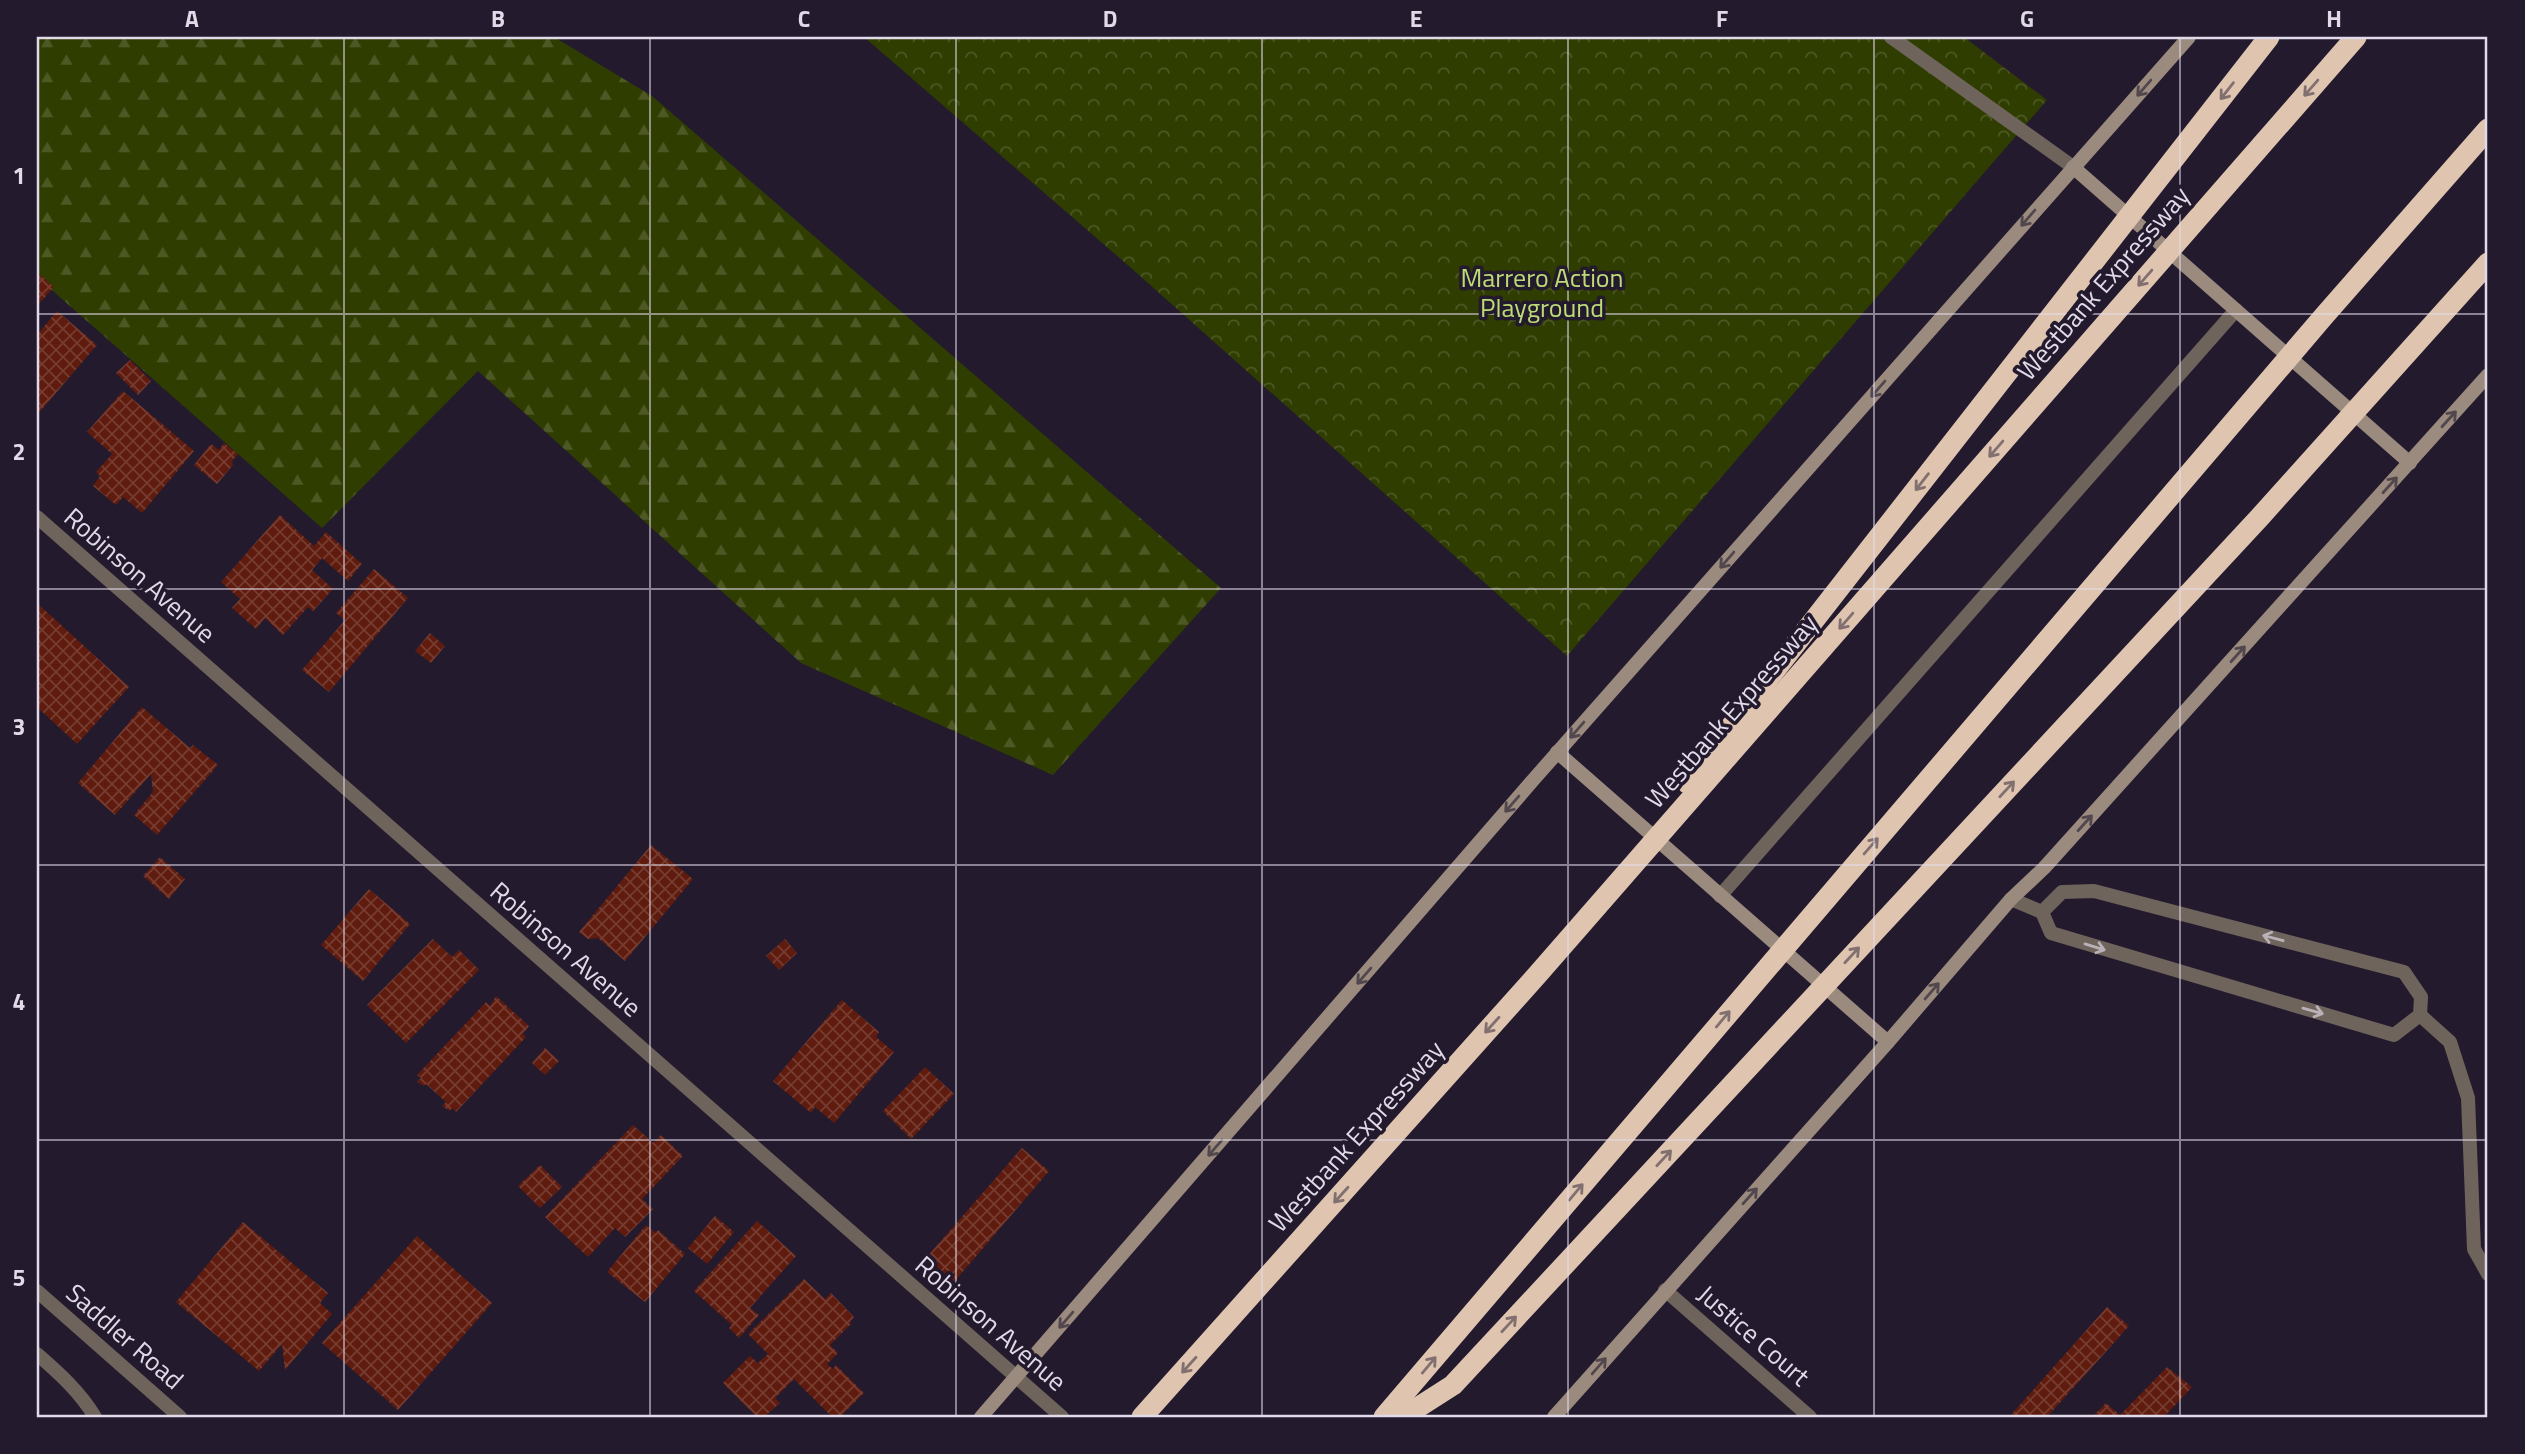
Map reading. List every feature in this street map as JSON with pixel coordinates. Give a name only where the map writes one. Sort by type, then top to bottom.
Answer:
[{"type":"highway","points":[[1538,974],[2269,37]]},
{"type":"highway","name":"Westbank Expressway","points":[[1142,1417],[1538,974],[2356,37]]},
{"type":"highway","points":[[1384,1417],[2306,337],[2488,129]]},
{"type":"highway","points":[[1403,1417],[1453,1385],[2260,517],[2488,263]]},
{"type":"main road","points":[[981,1417],[1558,752],[2189,37]]},
{"type":"main road","points":[[2073,167],[2410,463]]},
{"type":"main road","points":[[1554,1417],[1888,1042],[2011,899],[2044,869],[2488,375]]},
{"type":"main road","points":[[1558,752],[1888,1042]]},
{"type":"street","points":[[1891,37],[2073,167]]},
{"type":"street","points":[[1720,896],[2236,310]]},
{"type":"street","name":"Robinson Avenue","points":[[37,517],[1062,1417]]},
{"type":"street","points":[[2011,899],[2042,912],[2051,933],[2394,1035],[2420,1015],[2421,997],[2404,972],[2094,891],[2062,892],[2042,912]]},
{"type":"street","points":[[2420,1015],[2450,1042],[2468,1098],[2474,1249],[2488,1275]]},
{"type":"street","name":"Justice Court","points":[[1665,1290],[1810,1417]]},
{"type":"street","name":"Saddler Road","points":[[37,1291],[180,1417]]},
{"type":"street","points":[[37,1354],[62,1376],[94,1417]]},
{"type":"green space","points":[[37,37],[554,37],[652,96],[1221,588],[1053,775],[801,663],[478,371],[322,528],[37,277]]},
{"type":"green space","name":"Marrero Action Playground","points":[[864,37],[1964,37],[2047,100],[1567,656],[1130,267]]},
{"type":"building","points":[[37,272],[54,287],[37,306]]},
{"type":"building","points":[[57,311],[97,345],[37,415],[37,335]]},
{"type":"building","points":[[130,360],[151,381],[138,395],[116,373]]},
{"type":"building","points":[[123,391],[194,451],[142,513],[123,497],[116,505],[93,486],[100,476],[96,472],[112,454],[87,432]]},
{"type":"building","points":[[224,443],[238,454],[232,461],[233,465],[217,484],[194,465],[211,444],[219,450]]},
{"type":"building","points":[[280,515],[314,546],[326,532],[362,564],[348,581],[322,558],[312,570],[333,589],[313,611],[308,607],[283,635],[265,618],[256,629],[232,608],[240,599],[221,582]]},
{"type":"building","points":[[374,569],[408,598],[329,692],[302,670],[345,620],[336,613]]},
{"type":"building","points":[[37,603],[129,687],[77,744],[37,707]]},
{"type":"building","points":[[430,633],[445,646],[431,663],[415,651]]},
{"type":"building","points":[[142,707],[190,748],[193,745],[218,765],[157,835],[134,815],[153,792],[151,774],[115,815],[78,783]]},
{"type":"building","points":[[651,845],[693,879],[625,961],[598,938],[588,939],[579,932]]},
{"type":"building","points":[[160,857],[185,879],[169,899],[143,876]]},
{"type":"building","points":[[369,889],[410,924],[363,981],[321,945]]},
{"type":"building","points":[[433,939],[452,957],[459,950],[479,970],[406,1043],[367,1005]]},
{"type":"building","points":[[785,939],[797,953],[779,970],[766,956]]},
{"type":"building","points":[[496,996],[529,1026],[523,1034],[526,1037],[456,1112],[452,1108],[450,1111],[442,1106],[446,1102],[426,1084],[424,1086],[417,1082],[421,1078],[417,1075],[486,1002],[490,1006]]},
{"type":"building","points":[[842,1000],[879,1032],[876,1037],[894,1052],[834,1123],[815,1107],[811,1113],[773,1081]]},
{"type":"building","points":[[545,1048],[559,1061],[545,1075],[532,1063]]},
{"type":"building","points":[[925,1067],[954,1094],[911,1139],[883,1111]]},
{"type":"building","points":[[633,1125],[653,1143],[661,1135],[683,1156],[642,1199],[653,1209],[625,1237],[615,1228],[588,1257],[545,1217]]},
{"type":"building","points":[[1022,1148],[1049,1171],[954,1282],[926,1258]]},
{"type":"building","points":[[540,1165],[562,1187],[540,1208],[518,1186]]},
{"type":"building","points":[[715,1216],[734,1232],[707,1264],[688,1248]]},
{"type":"building","points":[[757,1221],[796,1256],[750,1308],[759,1315],[739,1338],[729,1328],[732,1325],[694,1291]]},
{"type":"building","points":[[243,1222],[328,1293],[320,1303],[332,1314],[285,1370],[282,1344],[259,1371],[176,1302]]},
{"type":"building","points":[[646,1225],[656,1233],[658,1230],[685,1254],[645,1302],[607,1272]]},
{"type":"building","points":[[417,1236],[492,1303],[398,1410],[322,1343]]},
{"type":"building","points":[[804,1279],[825,1299],[831,1293],[854,1317],[851,1324],[830,1345],[838,1353],[827,1364],[833,1369],[836,1365],[864,1393],[840,1417],[832,1417],[794,1379],[775,1398],[780,1403],[764,1417],[757,1417],[723,1383],[750,1356],[758,1363],[768,1354],[748,1334]]},
{"type":"building","points":[[2107,1307],[2129,1326],[2047,1417],[2009,1417]]},
{"type":"building","points":[[2167,1367],[2192,1387],[2164,1417],[2092,1417],[2106,1403],[2120,1415]]}]
